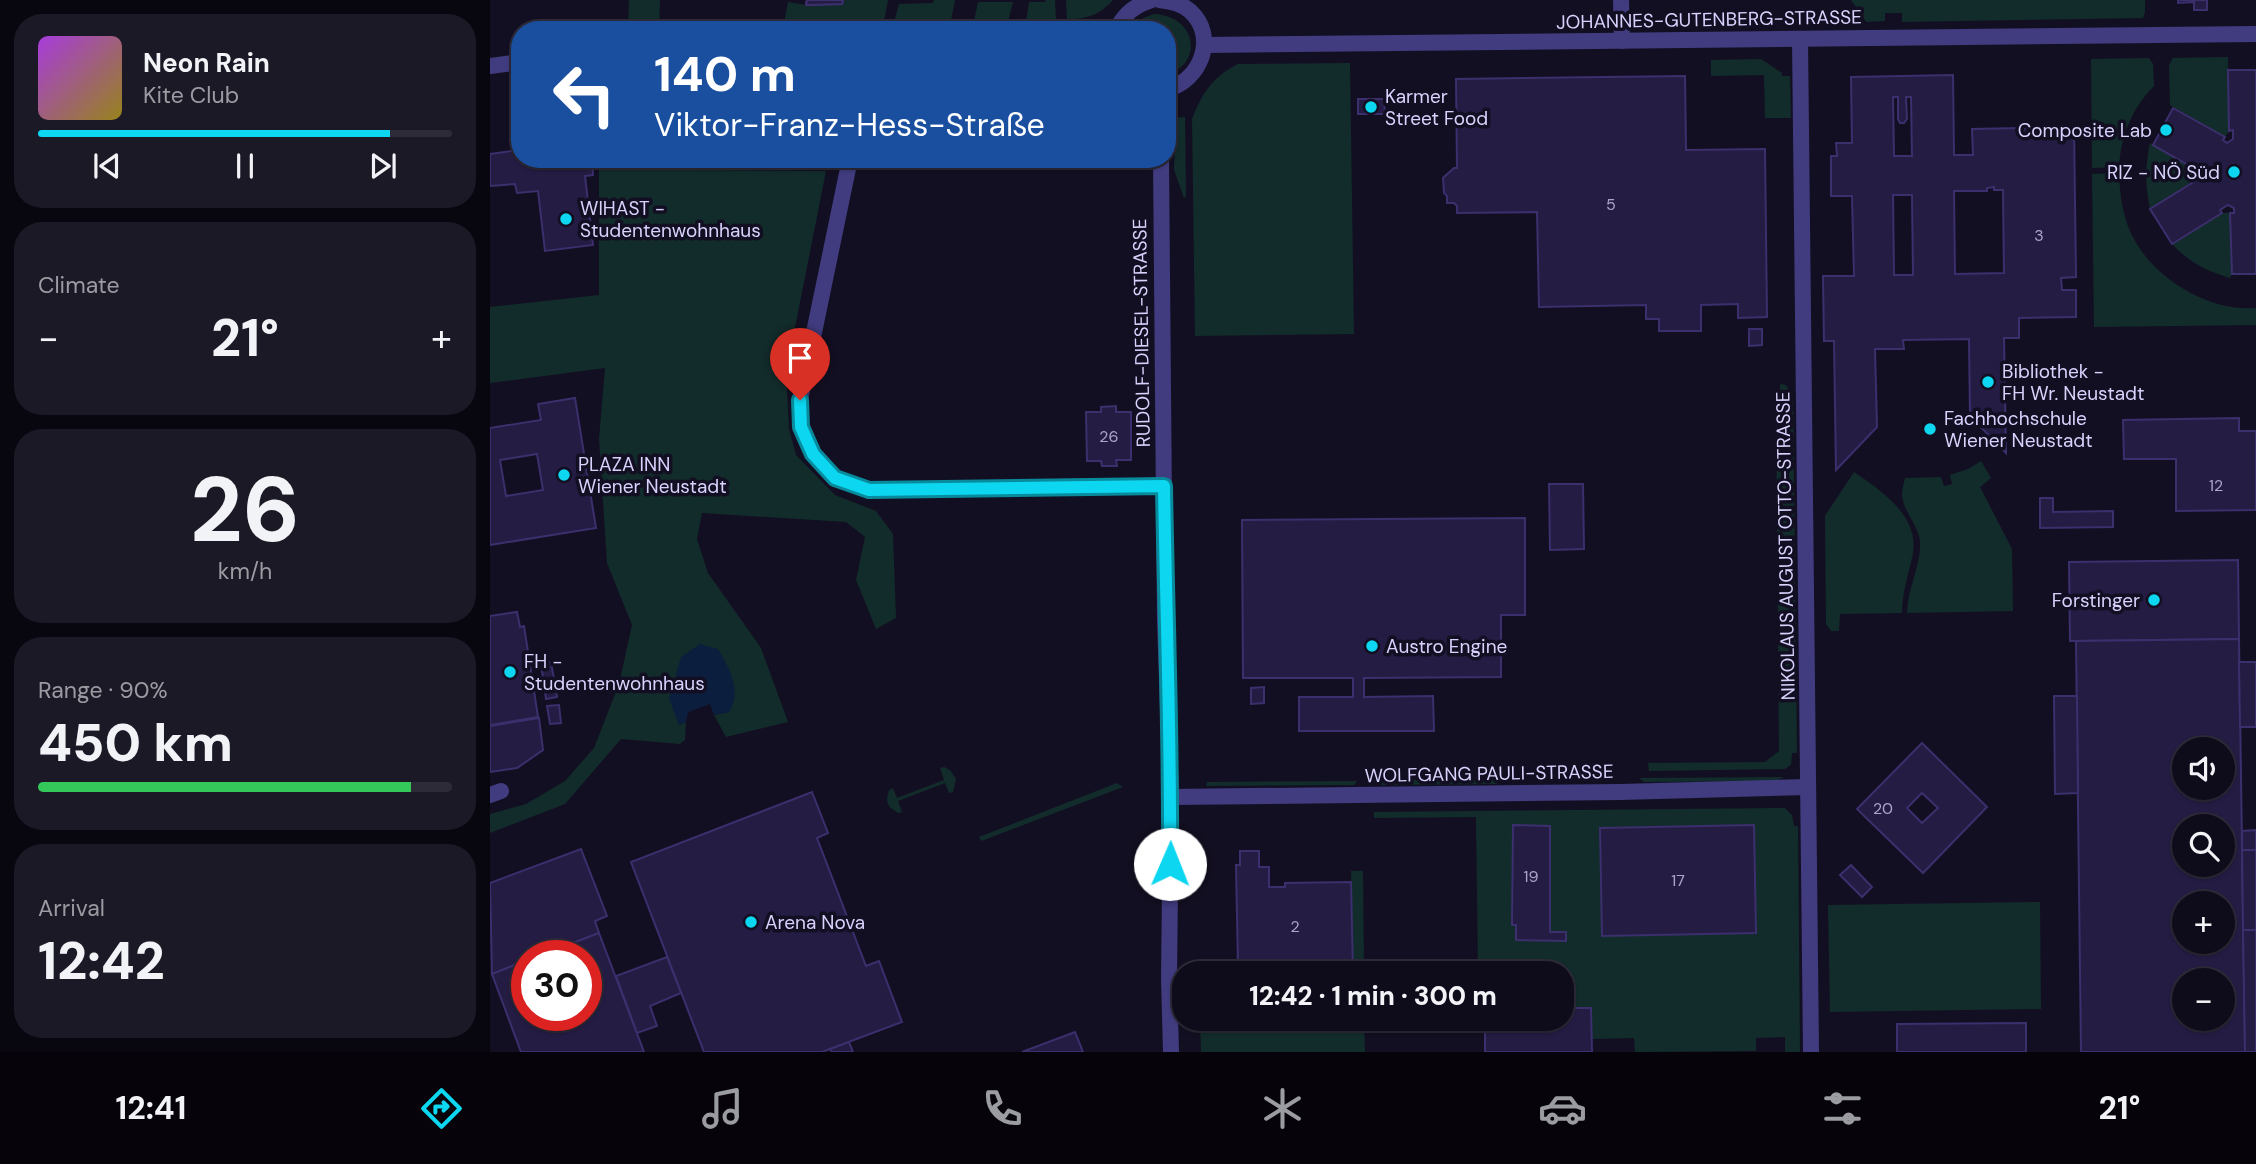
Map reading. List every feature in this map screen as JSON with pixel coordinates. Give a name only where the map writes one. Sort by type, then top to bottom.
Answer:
[{"type":"street","points":[[1121,21],[1136,5],[1152,0]]},
{"type":"street","points":[[1159,0],[1194,6],[1205,45],[1202,60],[1193,75],[1176,87]]},
{"type":"street","points":[[1621,0],[1622,41]]},
{"type":"street","name":"JOHANNES-GUTENBERG-STRASSE","points":[[1205,45],[2256,34]]},
{"type":"street","name":"NIKOLAUS AUGUST OTTO-STRASSE","points":[[1800,39],[1811,1052]]},
{"type":"street","points":[[490,66],[511,63]]},
{"type":"street","points":[[848,168],[800,400],[801,427],[813,454],[835,478],[869,490],[1164,486]]},
{"type":"street","name":"RUDOLF-DIESEL-STRASSE","points":[[1161,168],[1165,621],[1171,797],[1171,1052]]},
{"type":"street","name":"WOLFGANG PAULI-STRASSE","points":[[1171,797],[1808,787]]},
{"type":"green space","points":[[629,0],[660,0],[659,21],[628,21]]},
{"type":"green space","points":[[843,0],[888,0],[884,21],[784,21],[788,2],[806,5],[842,4]]},
{"type":"green space","points":[[934,0],[955,0],[951,21],[894,21],[899,4],[933,3]]},
{"type":"green space","points":[[1055,0],[1056,20],[1026,21],[1029,2]]},
{"type":"green space","points":[[1066,0],[1113,0],[1103,10],[1092,15],[1067,20]]},
{"type":"green space","points":[[1851,0],[2145,0],[2145,12],[2143,18],[1902,22],[1902,13],[1885,13],[1885,21],[1866,22]]},
{"type":"green space","points":[[978,2],[1013,2],[1008,21],[974,21]]},
{"type":"green space","points":[[1154,14],[1175,21],[1140,21]]},
{"type":"green space","points":[[1176,21],[1187,31],[1190,41],[1187,61],[1176,70]]},
{"type":"green space","points":[[2228,57],[2229,131],[2225,137],[2170,105],[2169,65],[2173,58]]},
{"type":"green space","points":[[2149,58],[2153,64],[2154,86],[2129,123],[2122,144],[2119,167],[2092,168],[2091,59]]},
{"type":"green space","points":[[1761,59],[1782,73],[1782,76],[1790,76],[1791,118],[1765,118],[1764,75],[1711,76],[1711,60]]},
{"type":"green space","points":[[1350,63],[1354,334],[1195,336],[1192,119],[1199,102],[1215,80],[1238,64]]},
{"type":"green space","points":[[1185,117],[1184,198],[1174,170],[1176,118]]},
{"type":"green space","points":[[2150,143],[2204,174],[2150,209],[2146,176]]},
{"type":"green space","points":[[599,168],[826,171],[786,373],[789,429],[796,455],[835,495],[876,511],[893,534],[896,618],[876,629],[856,580],[865,537],[846,522],[702,513],[697,539],[708,573],[761,648],[788,722],[726,737],[714,715],[729,712],[718,650],[679,725],[686,722],[685,740],[680,744],[621,739],[565,804],[490,833],[490,814],[526,804],[565,781],[594,748],[619,684],[632,625],[607,563],[599,439],[605,368],[490,383],[490,307],[599,295]]},
{"type":"green space","points":[[2119,173],[2125,217],[2135,241],[2145,255],[2186,291],[2221,305],[2256,308],[2256,325],[2094,327],[2092,174]]},
{"type":"green space","points":[[2222,213],[2230,213],[2230,278],[2198,265],[2172,244]]},
{"type":"green space","points":[[1780,384],[1786,385],[1793,395],[1797,753],[1792,753],[1791,765],[1785,769],[1649,771],[1648,763],[1765,762],[1779,751],[1776,400],[1780,399]]},
{"type":"green space","points":[[1981,461],[1991,478],[1980,487],[2012,549],[2013,611],[1907,613],[1919,559],[1920,541],[1903,500],[1905,478],[1941,477],[1944,486],[1952,484],[1950,475]]},
{"type":"green space","points":[[1854,472],[1886,496],[1904,515],[1913,539],[1913,553],[1904,590],[1902,613],[1840,614],[1839,631],[1831,631],[1826,624],[1825,516]]},
{"type":"green space","points":[[940,768],[950,770],[956,779],[953,792],[949,793],[945,783],[898,801],[902,812],[892,809],[887,801],[889,790],[893,788],[897,798],[944,780]]},
{"type":"green space","points":[[1784,777],[1775,781],[1644,782],[1639,778]]},
{"type":"green space","points":[[1377,780],[1500,780],[1497,784],[1380,785]]},
{"type":"green space","points":[[1357,781],[1354,785],[1206,786],[1207,782]]},
{"type":"green space","points":[[1117,783],[1123,787],[981,841],[979,837]]},
{"type":"green space","points":[[1785,808],[1792,815],[1794,826],[1798,826],[1800,1052],[1785,1052],[1785,1037],[1756,1038],[1756,1051],[1635,1052],[1634,1038],[1592,1039],[1591,1008],[1574,1008],[1574,961],[1478,961],[1476,817],[1374,818],[1374,812]]},
{"type":"green space","points":[[1351,871],[1363,871],[1364,961],[1353,961]]},
{"type":"green space","points":[[2040,902],[2041,1009],[1830,1012],[1828,905]]},
{"type":"green space","points":[[1200,1031],[1364,1031],[1365,1052],[1201,1052]]},
{"type":"water","points":[[700,644],[718,649],[722,656],[733,680],[733,704],[729,712],[714,715],[710,704],[688,712],[686,722],[679,725],[669,699],[681,657]]},
{"type":"building","points":[[807,0],[843,0],[842,4],[806,5]]},
{"type":"building","points":[[807,0],[843,0],[842,4],[806,5]]},
{"type":"building","points":[[2178,0],[2207,0],[2207,10],[2194,10],[2194,2],[2178,3]]},
{"type":"building","name":"RIZ - NÖ Süd","points":[[2228,70],[2256,70],[2256,274],[2232,274],[2230,213],[2234,213],[2234,208],[2228,205],[2220,210],[2222,213],[2172,244],[2150,209],[2200,178],[2202,181],[2209,177],[2212,171],[2207,168],[2204,174],[2153,145],[2173,108],[2225,137],[2223,140],[2227,143],[2233,139],[2233,130],[2229,131]]},
{"type":"building","name":"Fachhochschule Wiener Neustadt","points":[[1953,75],[1954,155],[1973,155],[1972,129],[2074,127],[2076,277],[2061,278],[2062,290],[2076,290],[2076,317],[2019,318],[2019,338],[2004,338],[2006,453],[1970,416],[1969,339],[1903,340],[1904,349],[1875,349],[1877,427],[1836,470],[1834,341],[1824,341],[1823,276],[1854,276],[1852,196],[1831,196],[1831,156],[1837,156],[1836,143],[1852,143],[1851,77]],"holes":[[[1893,97],[1898,97],[1900,123],[1907,119],[1906,97],[1911,97],[1912,156],[1894,156]],[[1987,188],[2003,190],[2004,273],[1955,274],[1954,191],[1987,191]],[[1893,195],[1912,195],[1913,275],[1894,275]]]},
{"type":"building","points":[[1685,76],[1686,150],[1765,149],[1767,317],[1738,318],[1738,304],[1701,305],[1701,331],[1659,331],[1659,319],[1646,319],[1646,305],[1539,307],[1537,212],[1457,213],[1454,203],[1447,203],[1443,178],[1457,168],[1456,79]]},
{"type":"building","name":"Karmer Street Food","points":[[1358,99],[1384,99],[1385,114],[1358,114]]},
{"type":"building","name":"WIHAST - Studentenwohnhaus","points":[[511,151],[511,168],[593,168],[593,175],[585,176],[593,245],[545,251],[538,191],[517,193],[515,184],[490,186],[490,154]]},
{"type":"building","points":[[1749,329],[1762,329],[1762,345],[1749,346]]},
{"type":"building","name":"PLAZA INN Wiener Neustadt","points":[[575,398],[596,528],[490,545],[490,428],[541,420],[538,404]],"holes":[[[537,454],[543,490],[506,496],[500,460]]]},
{"type":"building","points":[[1116,406],[1116,412],[1131,412],[1131,460],[1116,460],[1117,466],[1102,466],[1101,461],[1087,461],[1086,412],[1101,412],[1101,407]]},
{"type":"building","points":[[2239,418],[2239,431],[2256,431],[2256,510],[2176,511],[2176,459],[2124,459],[2123,420]]},
{"type":"building","points":[[1549,484],[1583,484],[1584,549],[1550,550]]},
{"type":"building","points":[[2040,498],[2053,498],[2053,512],[2113,511],[2113,527],[2040,528]]},
{"type":"building","name":"Austro Engine","points":[[1525,518],[1525,615],[1501,615],[1501,677],[1364,678],[1364,697],[1433,696],[1434,731],[1299,731],[1299,697],[1353,697],[1353,678],[1243,678],[1242,520]]},
{"type":"building","name":"Forstinger","points":[[2238,560],[2239,639],[2070,641],[2069,562]]},
{"type":"building","name":"FH - Studentenwohnhaus","points":[[517,612],[520,627],[524,626],[538,717],[490,725],[490,616]]},
{"type":"building","points":[[2239,639],[2245,1052],[2081,1052],[2076,641]]},
{"type":"building","points":[[551,662],[557,697],[546,699],[541,664]]},
{"type":"building","points":[[2239,662],[2256,662],[2256,727],[2240,727]]},
{"type":"building","points":[[1264,687],[1264,703],[1251,704],[1251,688]]},
{"type":"building","points":[[2054,696],[2077,696],[2078,793],[2055,794]]},
{"type":"building","points":[[559,705],[561,723],[550,724],[547,706]]},
{"type":"building","points":[[539,718],[543,750],[517,768],[490,772],[490,726]]},
{"type":"building","points":[[1922,743],[1987,807],[1923,873],[1857,809]],"holes":[[[1922,793],[1938,808],[1922,823],[1907,808]]]},
{"type":"building","name":"Arena Nova","points":[[812,792],[828,833],[817,838],[866,966],[879,961],[902,1022],[822,1052],[704,1052],[631,862]]},
{"type":"building","points":[[1513,825],[1550,826],[1550,932],[1566,932],[1566,941],[1516,940],[1516,925],[1512,925]]},
{"type":"building","points":[[1754,825],[1756,933],[1602,936],[1600,828]]},
{"type":"building","points":[[2256,830],[2256,850],[2242,850],[2242,831]]},
{"type":"building","points":[[581,849],[607,916],[595,921],[599,933],[581,940],[511,940],[511,966],[492,974],[490,883]]},
{"type":"building","points":[[2242,850],[2256,850],[2256,930],[2243,930]]},
{"type":"building","points":[[1240,851],[1259,851],[1259,867],[1269,867],[1269,887],[1285,887],[1285,883],[1351,882],[1353,961],[1238,961],[1236,865],[1240,865]]},
{"type":"building","points":[[1851,865],[1872,887],[1862,897],[1840,875]]},
{"type":"building","points":[[2243,930],[2256,930],[2256,1052],[2245,1052]]},
{"type":"building","points":[[599,933],[602,940],[581,940]]},
{"type":"building","points":[[602,941],[644,1052],[521,1052],[513,1031],[602,1031]]},
{"type":"building","points":[[667,957],[681,993],[650,1006],[657,1026],[637,1033],[616,976]]},
{"type":"building","points":[[511,966],[511,1025],[492,974]]},
{"type":"building","points":[[1574,1008],[1591,1008],[1592,1052],[1485,1052],[1485,1031],[1574,1031]]},
{"type":"building","points":[[2026,1023],[2026,1052],[1897,1052],[1897,1024]]},
{"type":"building","points":[[1075,1032],[1083,1052],[1022,1052]]},
{"type":"building","points":[[849,1042],[853,1052],[832,1052],[830,1049]]},
{"type":"place","name":"Karmer Street Food","points":[[1371,107]]},
{"type":"place","name":"Composite Lab","points":[[2166,130]]},
{"type":"place","name":"RIZ - NÖ Süd","points":[[2234,172]]},
{"type":"place","name":"WIHAST - Studentenwohnhaus","points":[[566,219]]},
{"type":"place","name":"Bibliothek - FH Wr. Neustadt","points":[[1988,382]]},
{"type":"place","name":"Fachhochschule Wiener Neustadt","points":[[1930,429]]},
{"type":"place","name":"PLAZA INN Wiener Neustadt","points":[[564,475]]},
{"type":"place","name":"Forstinger","points":[[2154,600]]},
{"type":"place","name":"Austro Engine","points":[[1372,646]]},
{"type":"place","name":"FH - Studentenwohnhaus","points":[[510,672]]},
{"type":"place","name":"Arena Nova","points":[[751,922]]},
{"type":"route","points":[[800,400],[801,427],[813,454],[835,478],[869,490],[1164,486],[1170,864]]}]
